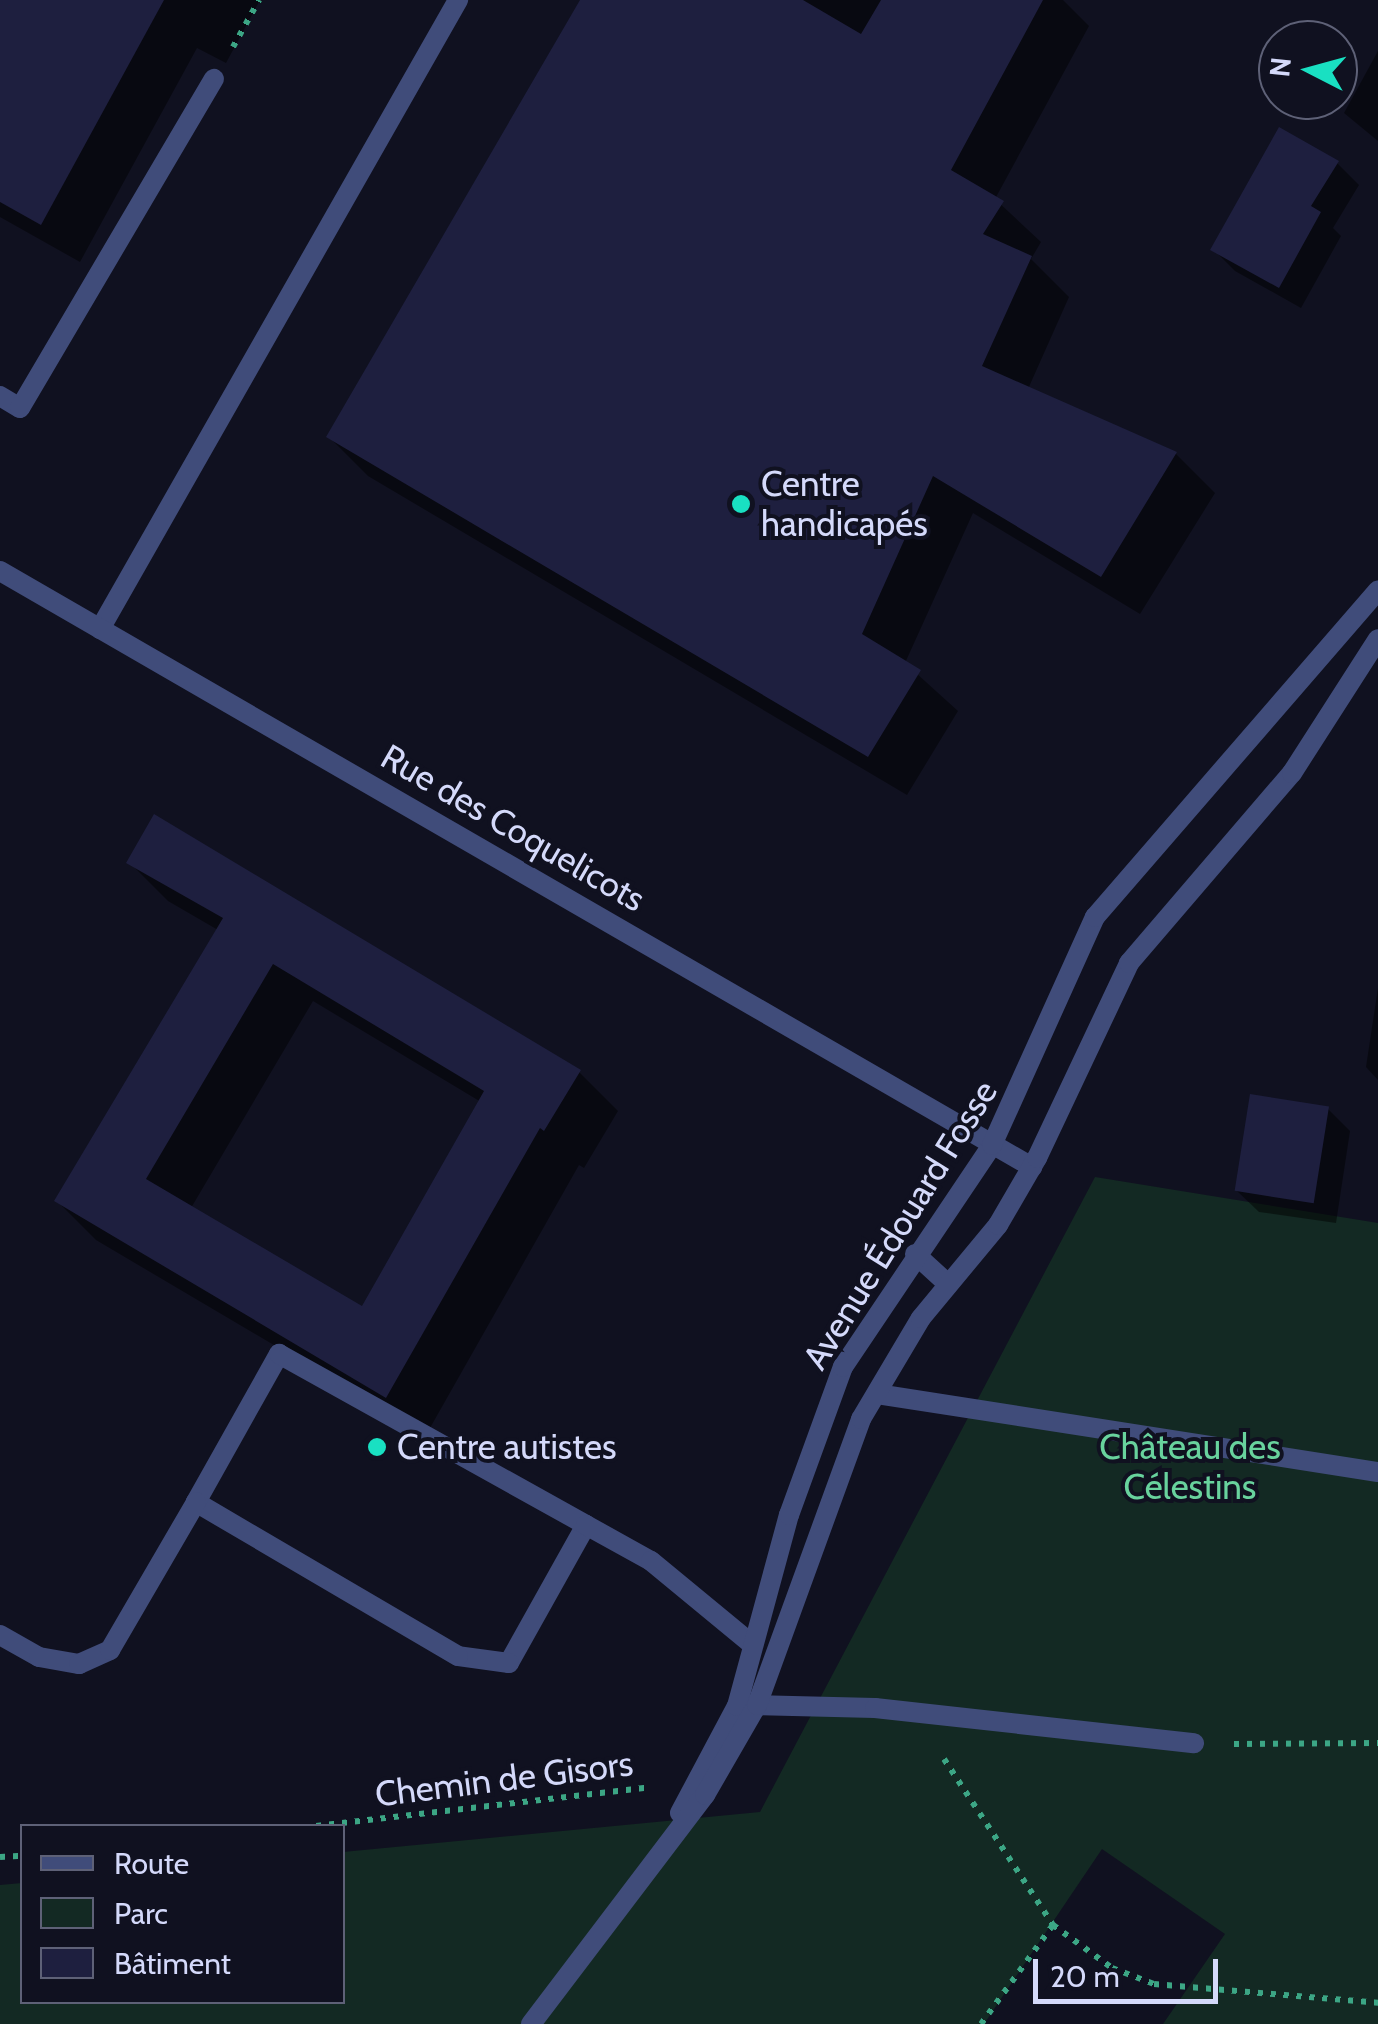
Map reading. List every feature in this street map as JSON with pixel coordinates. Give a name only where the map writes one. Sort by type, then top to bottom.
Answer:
[{"type":"street","points":[[100,629],[458,0]]},
{"type":"street","points":[[0,396],[20,408],[214,79]]},
{"type":"street","name":"Rue des Coquelicots","points":[[0,571],[1032,1167]]},
{"type":"street","name":"Avenue Édouard Fosse","points":[[657,1860],[696,1781],[747,1705],[754,1645],[789,1514],[843,1367],[915,1254],[992,1145],[1095,917],[1378,590]]},
{"type":"street","name":"Avenue Édouard Fosse","points":[[531,2024],[706,1795],[876,1394],[948,1284],[998,1225],[1032,1167],[1129,964],[1292,774],[1378,639]]},
{"type":"street","points":[[915,1254],[948,1284]]},
{"type":"street","points":[[0,1635],[39,1656],[79,1664],[110,1650],[279,1354],[692,1588],[754,1645]]},
{"type":"street","points":[[876,1394],[1378,1472]]},
{"type":"street","points":[[196,1502],[458,1656],[509,1663],[586,1525]]},
{"type":"street","points":[[747,1705],[875,1708],[1194,1743]]},
{"type":"path","points":[[1194,1743],[1378,1743]]},
{"type":"path","points":[[936,1753],[951,1765],[1052,1925],[1112,1968],[1154,1984],[1378,2003]]},
{"type":"path","name":"Chemin de Gisors","points":[[333,1824],[696,1781]]},
{"type":"path","points":[[982,2024],[1052,1925]]},
{"type":"green space","name":"Château des Célestins","points":[[1095,1177],[1378,1223],[1378,2024],[1163,2024],[1225,1934],[1102,1849],[984,2024],[0,2024],[0,1885],[20,1883],[20,2004],[345,2004],[345,1852],[760,1812]]},
{"type":"building","points":[[0,0],[164,0],[41,225],[0,202]]},
{"type":"building","points":[[580,0],[803,0],[861,34],[881,0],[1043,0],[951,170],[1004,201],[983,234],[1032,256],[982,366],[1177,452],[1101,577],[933,476],[862,634],[921,670],[868,757],[326,437]]},
{"type":"building","points":[[1279,127],[1339,161],[1311,206],[1321,212],[1279,288],[1210,250]]},
{"type":"building","points":[[154,814],[581,1070],[544,1131],[540,1128],[386,1398],[54,1201],[223,918],[126,863]],"holes":[[[273,964],[484,1091],[362,1306],[146,1179]]]},
{"type":"building","points":[[1250,1094],[1329,1107],[1314,1203],[1235,1191]]},
{"type":"place","name":"Centre handicapés","points":[[741,504]]},
{"type":"place","name":"Centre autistes","points":[[377,1447]]}]
